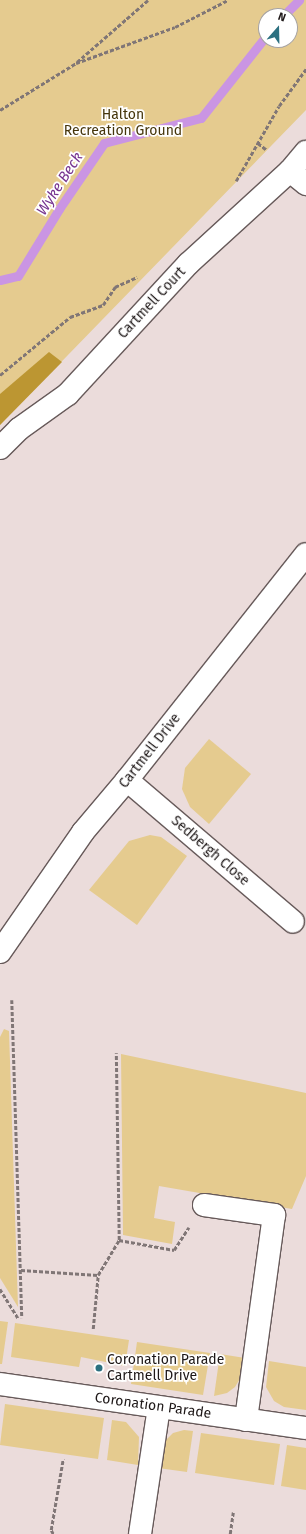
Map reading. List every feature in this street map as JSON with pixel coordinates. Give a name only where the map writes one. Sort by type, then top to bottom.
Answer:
[{"type":"street","name":"Cartmell Court","points":[[0,448],[19,429],[68,394],[188,264],[298,178],[306,152]]},
{"type":"street","name":"Cartmell Drive","points":[[0,952],[82,832],[127,780],[306,554]]},
{"type":"street","name":"Sedbergh Close","points":[[127,780],[293,922]]},
{"type":"street","points":[[204,1204],[274,1215],[246,1420]]},
{"type":"street","name":"Coronation Parade","points":[[0,1384],[306,1428]]},
{"type":"street","points":[[140,1534],[159,1407]]},
{"type":"path","points":[[0,110],[76,63],[148,0]]},
{"type":"path","points":[[76,63],[175,27],[228,0]]},
{"type":"path","points":[[235,183],[279,106],[306,69]]},
{"type":"path","points":[[258,143],[267,150]]},
{"type":"path","points":[[0,375],[70,317],[103,305],[115,287],[144,274]]},
{"type":"path","points":[[12,1000],[22,1318]]},
{"type":"path","points":[[93,1329],[98,1275],[119,1240],[116,1053]]},
{"type":"path","points":[[119,1240],[174,1250],[204,1204]]},
{"type":"path","points":[[21,1270],[98,1275]]},
{"type":"path","points":[[0,1289],[18,1318]]},
{"type":"path","points":[[53,1534],[51,1530],[63,1459]]},
{"type":"path","points":[[230,1534],[233,1512]]},
{"type":"green space","name":"Halton Recreation Ground","points":[[0,0],[306,0],[306,110],[0,425]]},
{"type":"green space","points":[[209,739],[251,774],[209,824],[190,807],[182,789],[185,768]]},
{"type":"green space","points":[[150,835],[161,837],[187,856],[137,925],[89,890],[129,841]]},
{"type":"green space","points":[[4,1029],[9,1031],[18,1307],[0,1278],[0,1037]]},
{"type":"green space","points":[[121,1054],[306,1093],[306,1176],[292,1209],[159,1186],[154,1218],[175,1222],[172,1244],[123,1235]]},
{"type":"green space","points":[[0,1321],[8,1322],[2,1364],[0,1364]]},
{"type":"green space","points":[[15,1323],[129,1340],[125,1366],[81,1357],[79,1367],[11,1357]]},
{"type":"green space","points":[[137,1342],[210,1353],[203,1395],[131,1384]]},
{"type":"green space","points":[[220,1354],[245,1358],[241,1377],[235,1387],[227,1393],[214,1396]]},
{"type":"green space","points":[[269,1361],[306,1367],[306,1410],[284,1407],[274,1401],[266,1387]]},
{"type":"green space","points":[[5,1404],[104,1418],[98,1459],[0,1445]]},
{"type":"green space","points":[[112,1420],[126,1422],[139,1437],[138,1465],[107,1460]]},
{"type":"green space","points":[[184,1430],[193,1431],[187,1472],[158,1468],[160,1452],[166,1440],[173,1433]]},
{"type":"green space","points":[[201,1433],[280,1444],[274,1485],[195,1473]]},
{"type":"green space","points":[[287,1445],[306,1448],[306,1490],[281,1486]]},
{"type":"shaded area","points":[[49,352],[62,362],[0,425],[0,394]]},
{"type":"waterway","name":"Wyke Beck","points":[[291,8],[299,0]]},
{"type":"waterway","name":"Wyke Beck","points":[[0,280],[18,276],[59,209],[104,143],[201,118],[258,46]]},
{"type":"place","name":"Coronation Parade Cartmell Drive","points":[[99,1368]]}]
